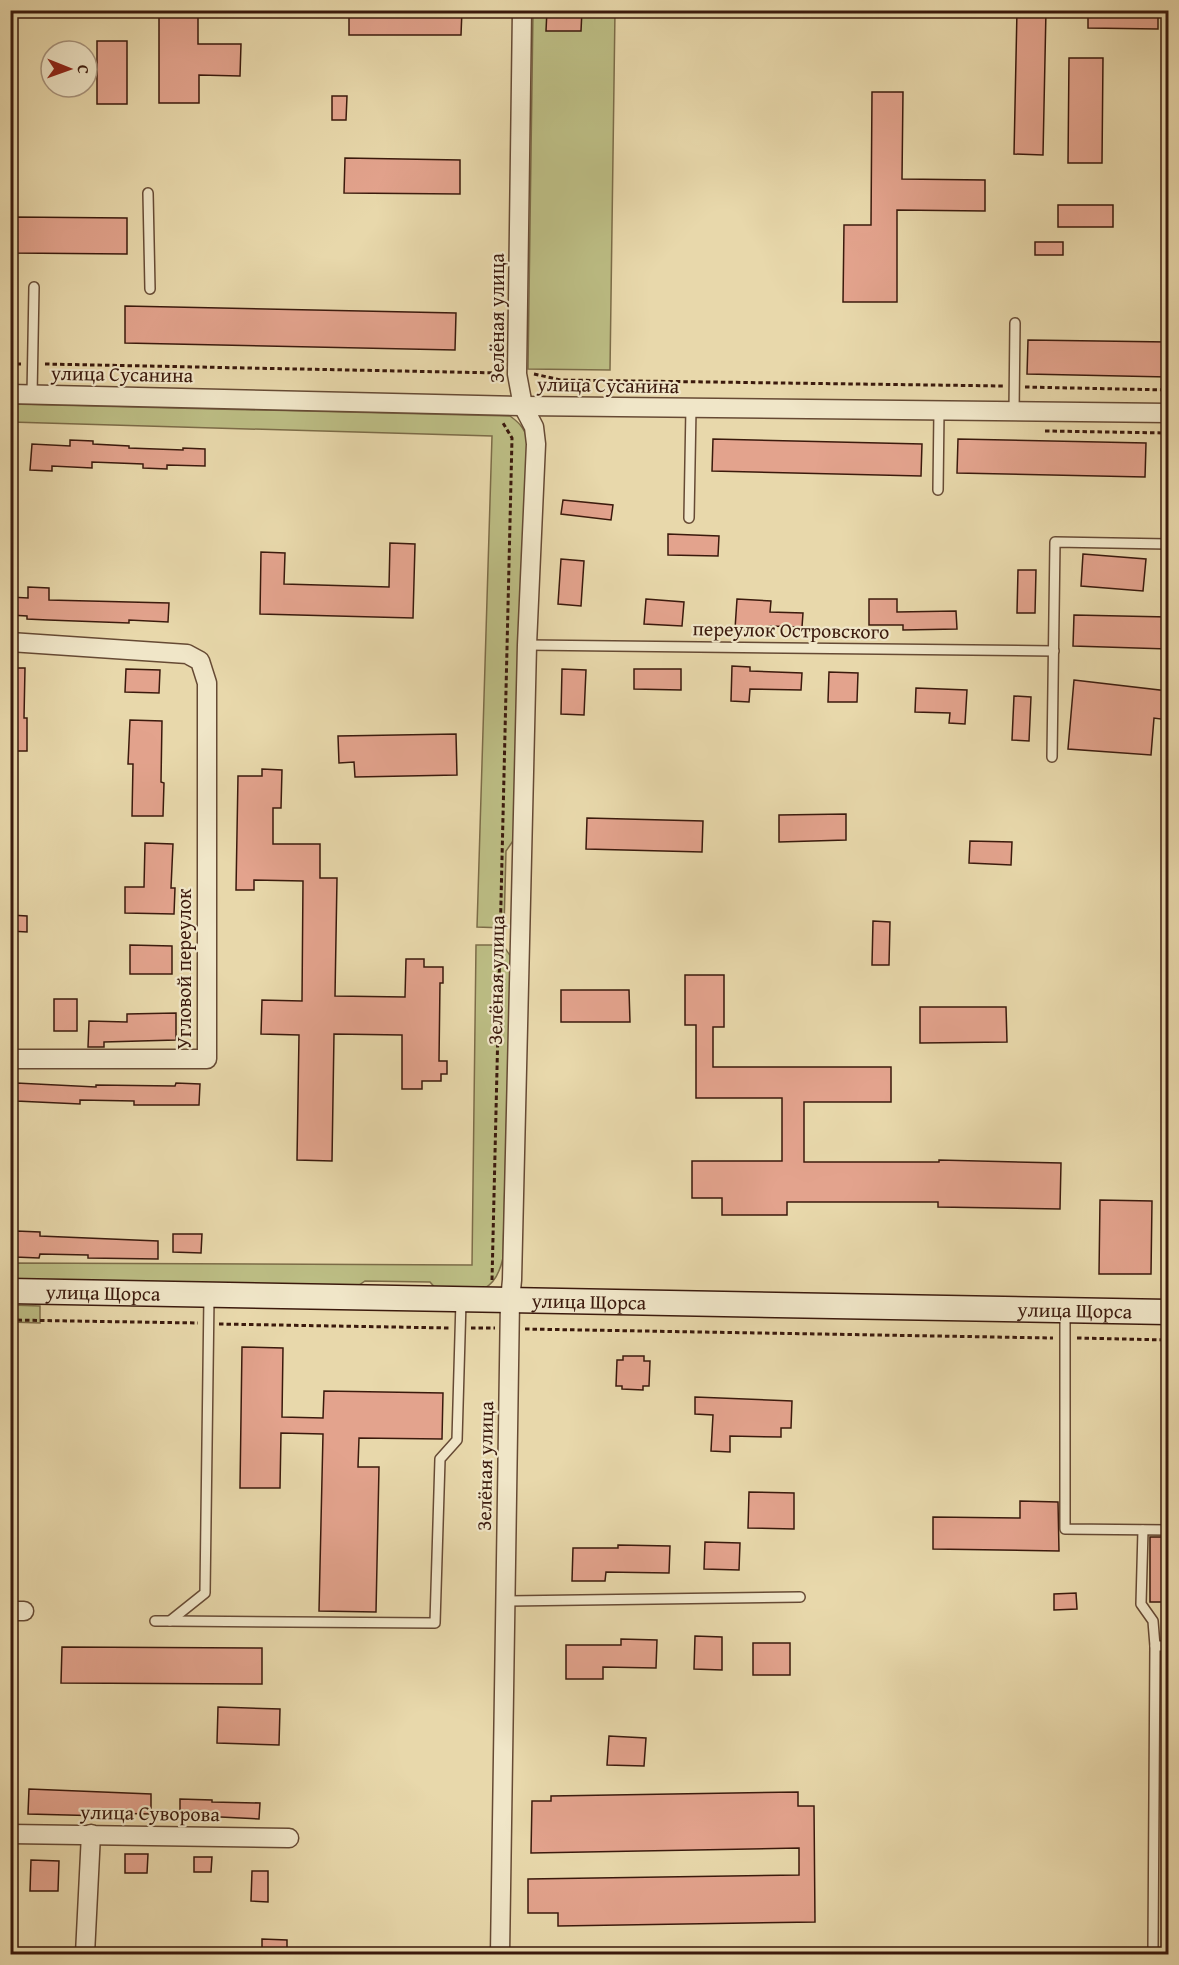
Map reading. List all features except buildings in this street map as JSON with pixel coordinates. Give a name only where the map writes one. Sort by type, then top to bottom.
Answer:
[{"type":"street","name":"Зелёная улица","points":[[500,1954],[510,1300],[527,645],[536,444],[534,427],[510,374],[522,10]]},
{"type":"street","name":"улица Сусанина","points":[[10,394],[500,406],[1168,413]]},
{"type":"street","name":"Угловой переулок","points":[[10,642],[188,654],[200,661],[207,683],[207,1059],[10,1059]]},
{"type":"street","name":"улица Щорса","points":[[10,1291],[1168,1312]]},
{"type":"street","name":"улица Суворова","points":[[10,1834],[289,1838]]},
{"type":"street","points":[[85,1954],[90,1834]]},
{"type":"lane","points":[[148,193],[150,289]]},
{"type":"lane","points":[[32,395],[34,287]]},
{"type":"lane","points":[[1014,412],[1015,323]]},
{"type":"lane","points":[[690,518],[691,408]]},
{"type":"lane","points":[[938,490],[939,411]]},
{"type":"lane","points":[[1052,757],[1055,542],[1168,544]]},
{"type":"lane","name":"переулок Островского","points":[[527,645],[1054,651]]},
{"type":"lane","points":[[170,1621],[205,1593],[209,1294]]},
{"type":"lane","points":[[155,1621],[435,1623],[440,1459],[457,1440],[461,1299]]},
{"type":"lane","points":[[1168,1305],[1168,1312]]},
{"type":"lane","points":[[1065,1310],[1065,1529],[1168,1530]]},
{"type":"lane","points":[[1143,1530],[1142,1604],[1153,1621],[1155,1646],[1153,1949]]},
{"type":"lane","points":[[505,1600],[800,1598]]},
{"type":"lane","points":[[1155,1646],[1168,1646]]},
{"type":"path","points":[[10,364],[510,374],[561,380],[1168,390]]},
{"type":"path","points":[[483,1280],[493,1280],[512,438],[500,418],[500,406],[510,374]]},
{"type":"path","points":[[10,1320],[1168,1340]]},
{"type":"green space","points":[[533,11],[615,11],[610,370],[528,369]]},
{"type":"green space","points":[[11,404],[510,416],[520,425],[528,444],[515,838],[506,851],[504,928],[477,927],[492,436],[11,422]]},
{"type":"green space","points":[[476,945],[503,945],[511,957],[503,1258],[499,1271],[488,1286],[472,1292],[462,1292],[438,1291],[430,1282],[365,1281],[352,1290],[11,1283],[11,1263],[472,1265]]},
{"type":"green space","points":[[11,1305],[40,1306],[40,1323],[11,1322]]}]
